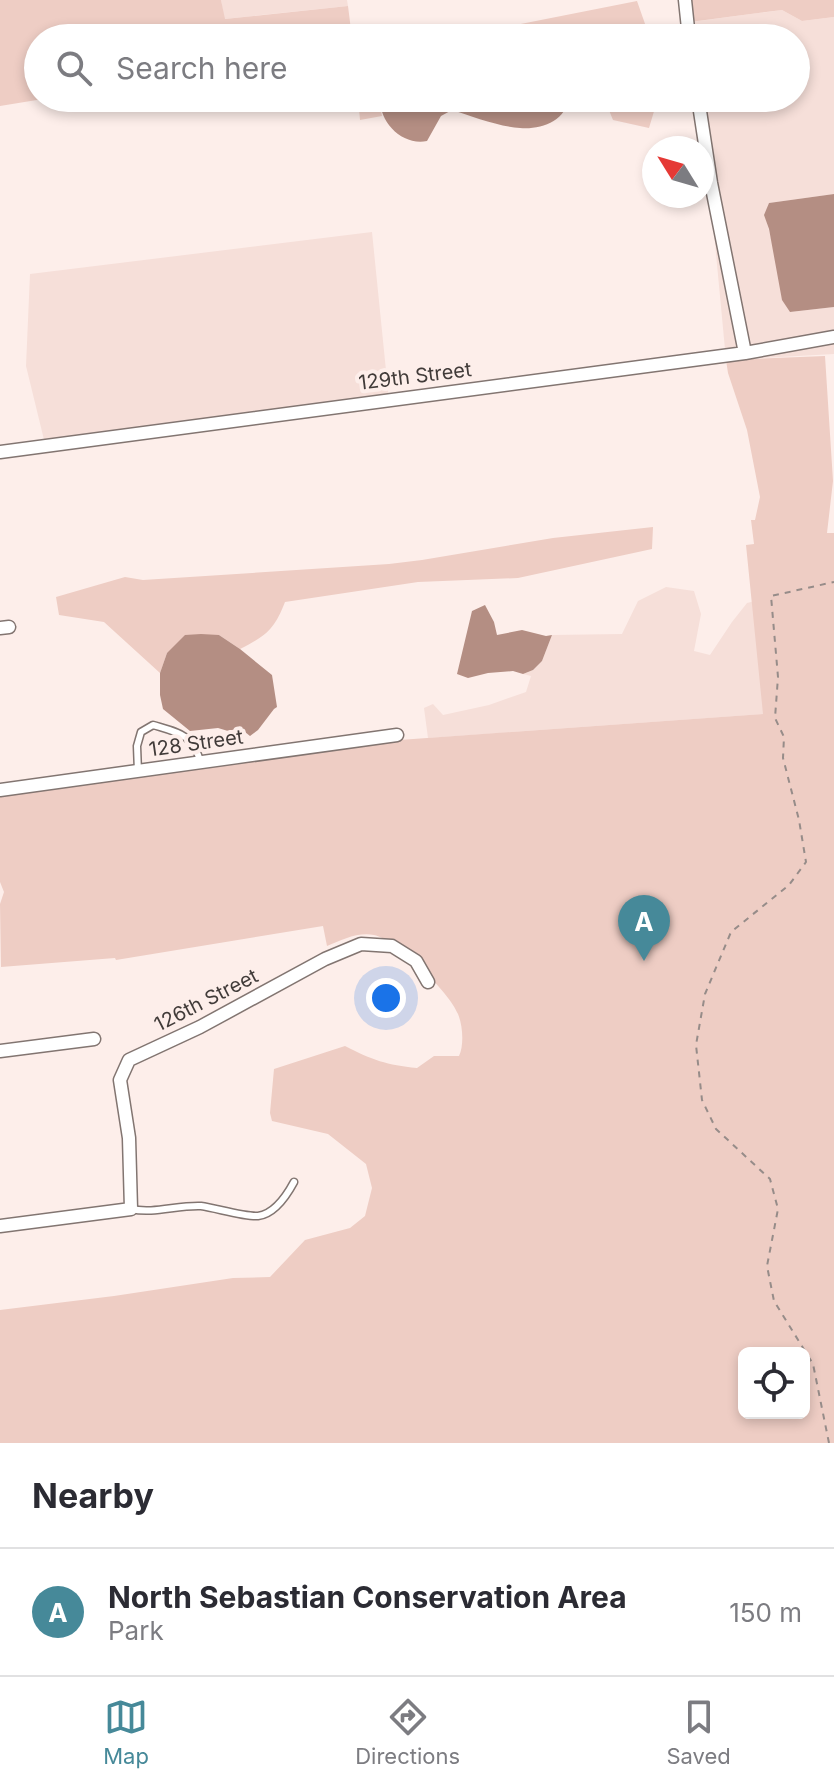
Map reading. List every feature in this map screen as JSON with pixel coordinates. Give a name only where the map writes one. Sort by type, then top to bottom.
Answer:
[{"type":"street","points":[[685,0],[688,24]]},
{"type":"street","points":[[700,112],[745,353]]},
{"type":"street","name":"129th Street","points":[[0,452],[745,353],[834,337]]},
{"type":"street","name":"128 Street","points":[[0,790],[397,735]]},
{"type":"street","name":"126th Street","points":[[131,1209],[129,1138],[120,1080],[129,1060],[200,1027],[325,959],[361,944],[392,946],[416,961],[428,982]]},
{"type":"street","points":[[0,1051],[94,1039]]},
{"type":"street","points":[[0,1226],[131,1209]]},
{"type":"lane","points":[[138,772],[137,746],[141,732],[153,725],[185,736],[196,747],[201,763]]},
{"type":"lane","points":[[131,1209],[144,1212],[199,1206],[258,1216],[271,1210],[287,1196],[294,1182]]},
{"type":"path","points":[[829,1443],[813,1364],[774,1301],[767,1266],[778,1209],[770,1179],[716,1129],[702,1100],[696,1045],[705,994],[731,932],[789,885],[806,862],[783,758],[784,737],[775,718],[778,677],[771,596],[834,582]]},
{"type":"shaded area","points":[[0,0],[221,0],[225,19],[348,6],[350,24],[24,24],[24,102],[0,106]]},
{"type":"shaded area","points":[[221,0],[347,0],[348,6],[224,19]]},
{"type":"shaded area","points":[[687,0],[834,0],[834,17],[802,21],[782,10],[690,22]]},
{"type":"shaded area","points":[[637,1],[645,24],[520,24]]},
{"type":"shaded area","points":[[782,10],[802,21],[834,17],[834,194],[769,203],[765,215],[790,312],[834,307],[834,354],[726,360],[712,208],[714,136],[703,136],[700,112],[810,112],[810,24],[691,24]]},
{"type":"shaded area","points":[[359,112],[381,112],[382,116],[360,120]]},
{"type":"shaded area","points":[[382,112],[448,112],[441,116],[427,141],[418,142],[401,136]]},
{"type":"shaded area","points":[[458,112],[563,112],[551,122],[528,128],[486,121]]},
{"type":"shaded area","points":[[610,112],[654,112],[649,128],[613,120]]},
{"type":"shaded area","points":[[834,194],[834,307],[790,312],[782,300],[764,215],[769,203]]},
{"type":"shaded area","points":[[372,232],[389,400],[306,419],[275,418],[47,452],[26,366],[30,274]]},
{"type":"shaded area","points":[[825,356],[833,481],[827,533],[834,533],[834,1443],[0,1443],[0,1310],[233,1278],[270,1277],[305,1240],[350,1228],[365,1216],[372,1188],[366,1164],[328,1134],[272,1121],[274,1069],[345,1046],[380,1061],[417,1068],[434,1056],[459,1056],[462,1036],[458,1014],[445,994],[422,968],[396,946],[368,934],[327,946],[323,926],[116,960],[1,967],[0,904],[4,892],[0,882],[0,785],[344,744],[763,714],[746,545],[754,544],[751,520],[755,520],[760,497],[747,430],[726,360]]},
{"type":"shaded area","points":[[653,527],[652,549],[518,578],[418,582],[285,602],[273,625],[249,644],[240,649],[219,635],[167,653],[160,673],[104,622],[59,615],[56,597],[125,577],[143,580],[389,564],[553,538]]},
{"type":"shaded area","points":[[666,587],[694,591],[701,614],[694,651],[710,655],[747,603],[763,599],[779,713],[428,738],[424,708],[433,704],[443,715],[489,705],[526,692],[531,676],[523,674],[542,661],[552,635],[622,634],[638,601]]},
{"type":"shaded area","points":[[485,605],[497,635],[522,630],[552,635],[542,661],[533,670],[523,674],[513,671],[468,678],[457,674],[472,611]]},
{"type":"shaded area","points":[[185,635],[219,635],[272,675],[277,707],[250,736],[240,728],[190,731],[163,709],[160,673],[167,653]]},
{"type":"place","name":"North Sebastian Conservation Area","points":[[644,961]]}]
